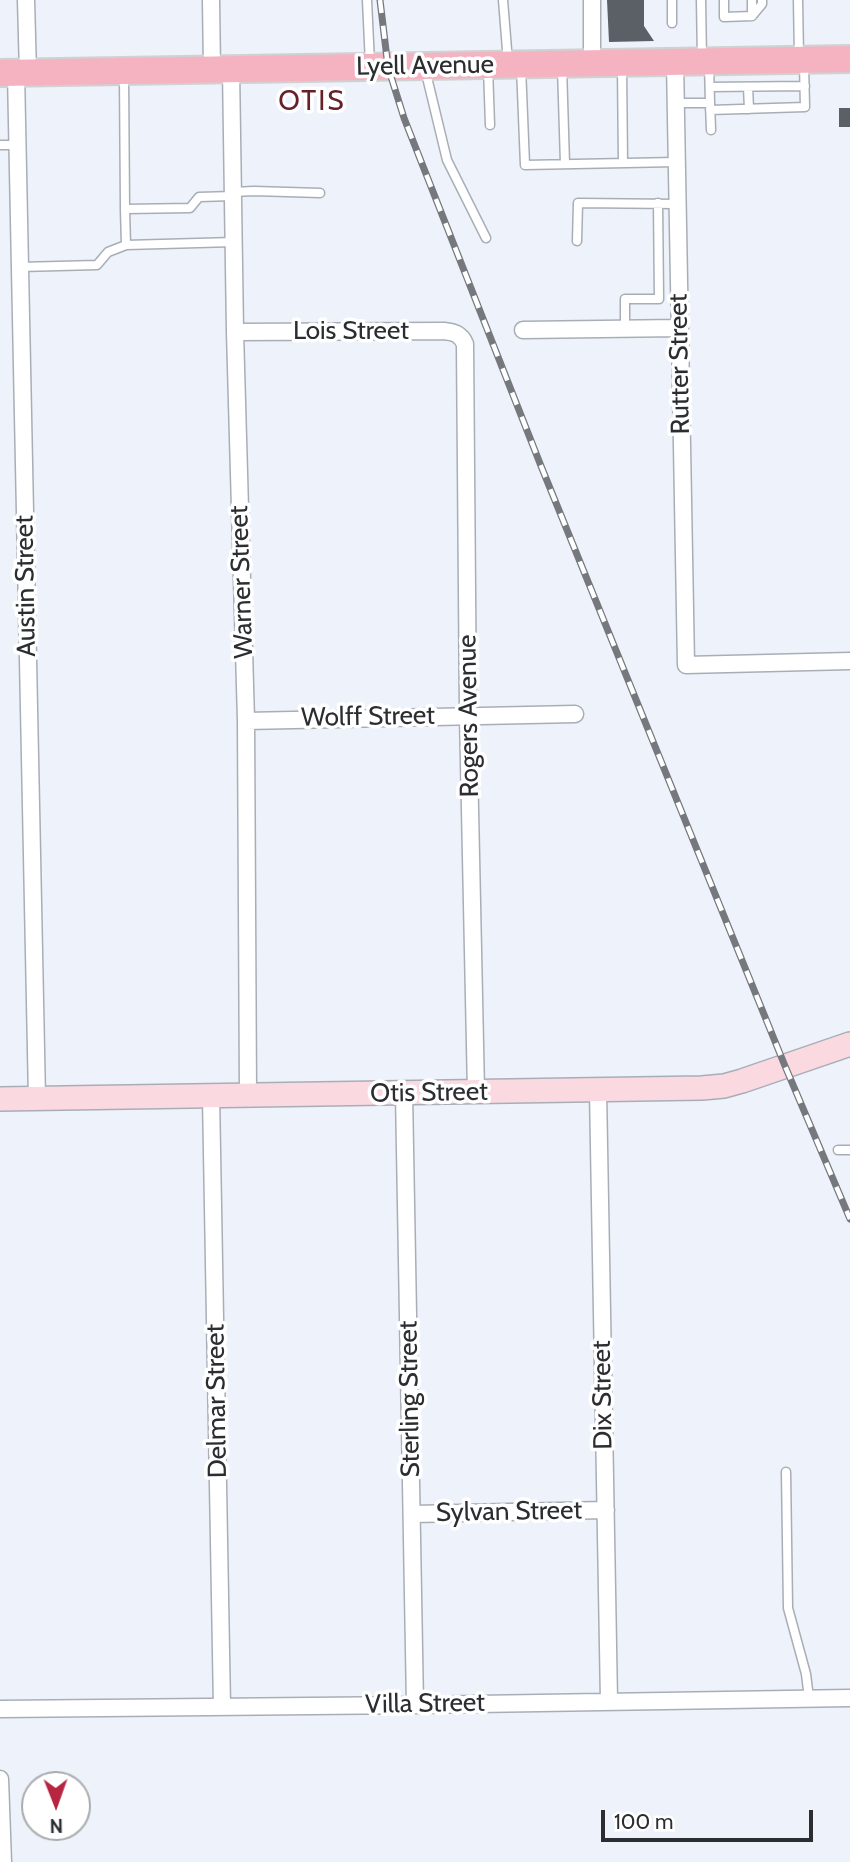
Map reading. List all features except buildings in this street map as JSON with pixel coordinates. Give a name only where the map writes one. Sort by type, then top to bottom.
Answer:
[{"type":"main road","name":"Lyell Avenue","points":[[14,73],[675,62],[707,70],[803,69],[850,60]]},
{"type":"street","name":"Austin Street","points":[[26,0],[14,73],[37,1099]]},
{"type":"street","name":"Warner Street","points":[[211,0],[222,70],[233,194],[246,720],[248,1095]]},
{"type":"street","points":[[592,0],[592,64]]},
{"type":"street","name":"Rutter Street","points":[[675,62],[686,665],[850,661]]},
{"type":"street","points":[[523,330],[679,327]]},
{"type":"street","name":"Lois Street","points":[[235,332],[444,331],[453,332],[463,340]]},
{"type":"street","name":"Rogers Avenue","points":[[463,340],[466,350],[468,715],[476,1092]]},
{"type":"street","name":"Wolff Street","points":[[246,720],[575,714]]},
{"type":"street","name":"Otis Street","points":[[0,1099],[702,1088],[724,1086],[850,1044]]},
{"type":"street","name":"Dix Street","points":[[598,1090],[609,1701]]},
{"type":"street","name":"Sterling Street","points":[[404,1093],[415,1705]]},
{"type":"street","name":"Delmar Street","points":[[211,1096],[222,1707]]},
{"type":"street","name":"Sylvan Street","points":[[413,1514],[606,1510]]},
{"type":"street","name":"Villa Street","points":[[0,1709],[850,1698]]},
{"type":"street","points":[[0,1779],[3,1862]]},
{"type":"lane","points":[[367,0],[370,67]]},
{"type":"lane","points":[[503,0],[506,65],[525,165],[677,162]]},
{"type":"lane","points":[[672,0],[672,23]]},
{"type":"lane","points":[[701,0],[711,130]]},
{"type":"lane","points":[[724,0],[724,17],[752,16],[762,4],[762,0]]},
{"type":"lane","points":[[752,0],[752,16]]},
{"type":"lane","points":[[676,103],[749,108],[805,107],[798,0]]},
{"type":"lane","points":[[622,63],[623,163]]},
{"type":"lane","points":[[562,64],[565,164]]},
{"type":"lane","points":[[490,125],[506,65]]},
{"type":"lane","points":[[424,66],[447,160],[486,238]]},
{"type":"lane","points":[[707,70],[748,87],[803,69]]},
{"type":"lane","points":[[124,71],[126,245]]},
{"type":"lane","points":[[748,87],[749,108]]},
{"type":"lane","points":[[0,145],[17,145]]},
{"type":"lane","points":[[125,209],[190,208],[200,197],[254,191],[320,193]]},
{"type":"lane","points":[[578,242],[578,203],[677,204]]},
{"type":"lane","points":[[625,328],[625,299],[659,299],[658,203]]},
{"type":"lane","points":[[20,267],[97,265],[108,253],[126,245],[234,242]]},
{"type":"lane","points":[[659,264],[678,263]]},
{"type":"lane","points":[[838,1150],[850,1150]]},
{"type":"lane","points":[[786,1472],[788,1608],[806,1674],[808,1698]]},
{"type":"railway","points":[[380,0],[388,67],[404,118],[541,466],[850,1219]]},
{"type":"district","name":"OTIS","points":[[312,102]]}]
